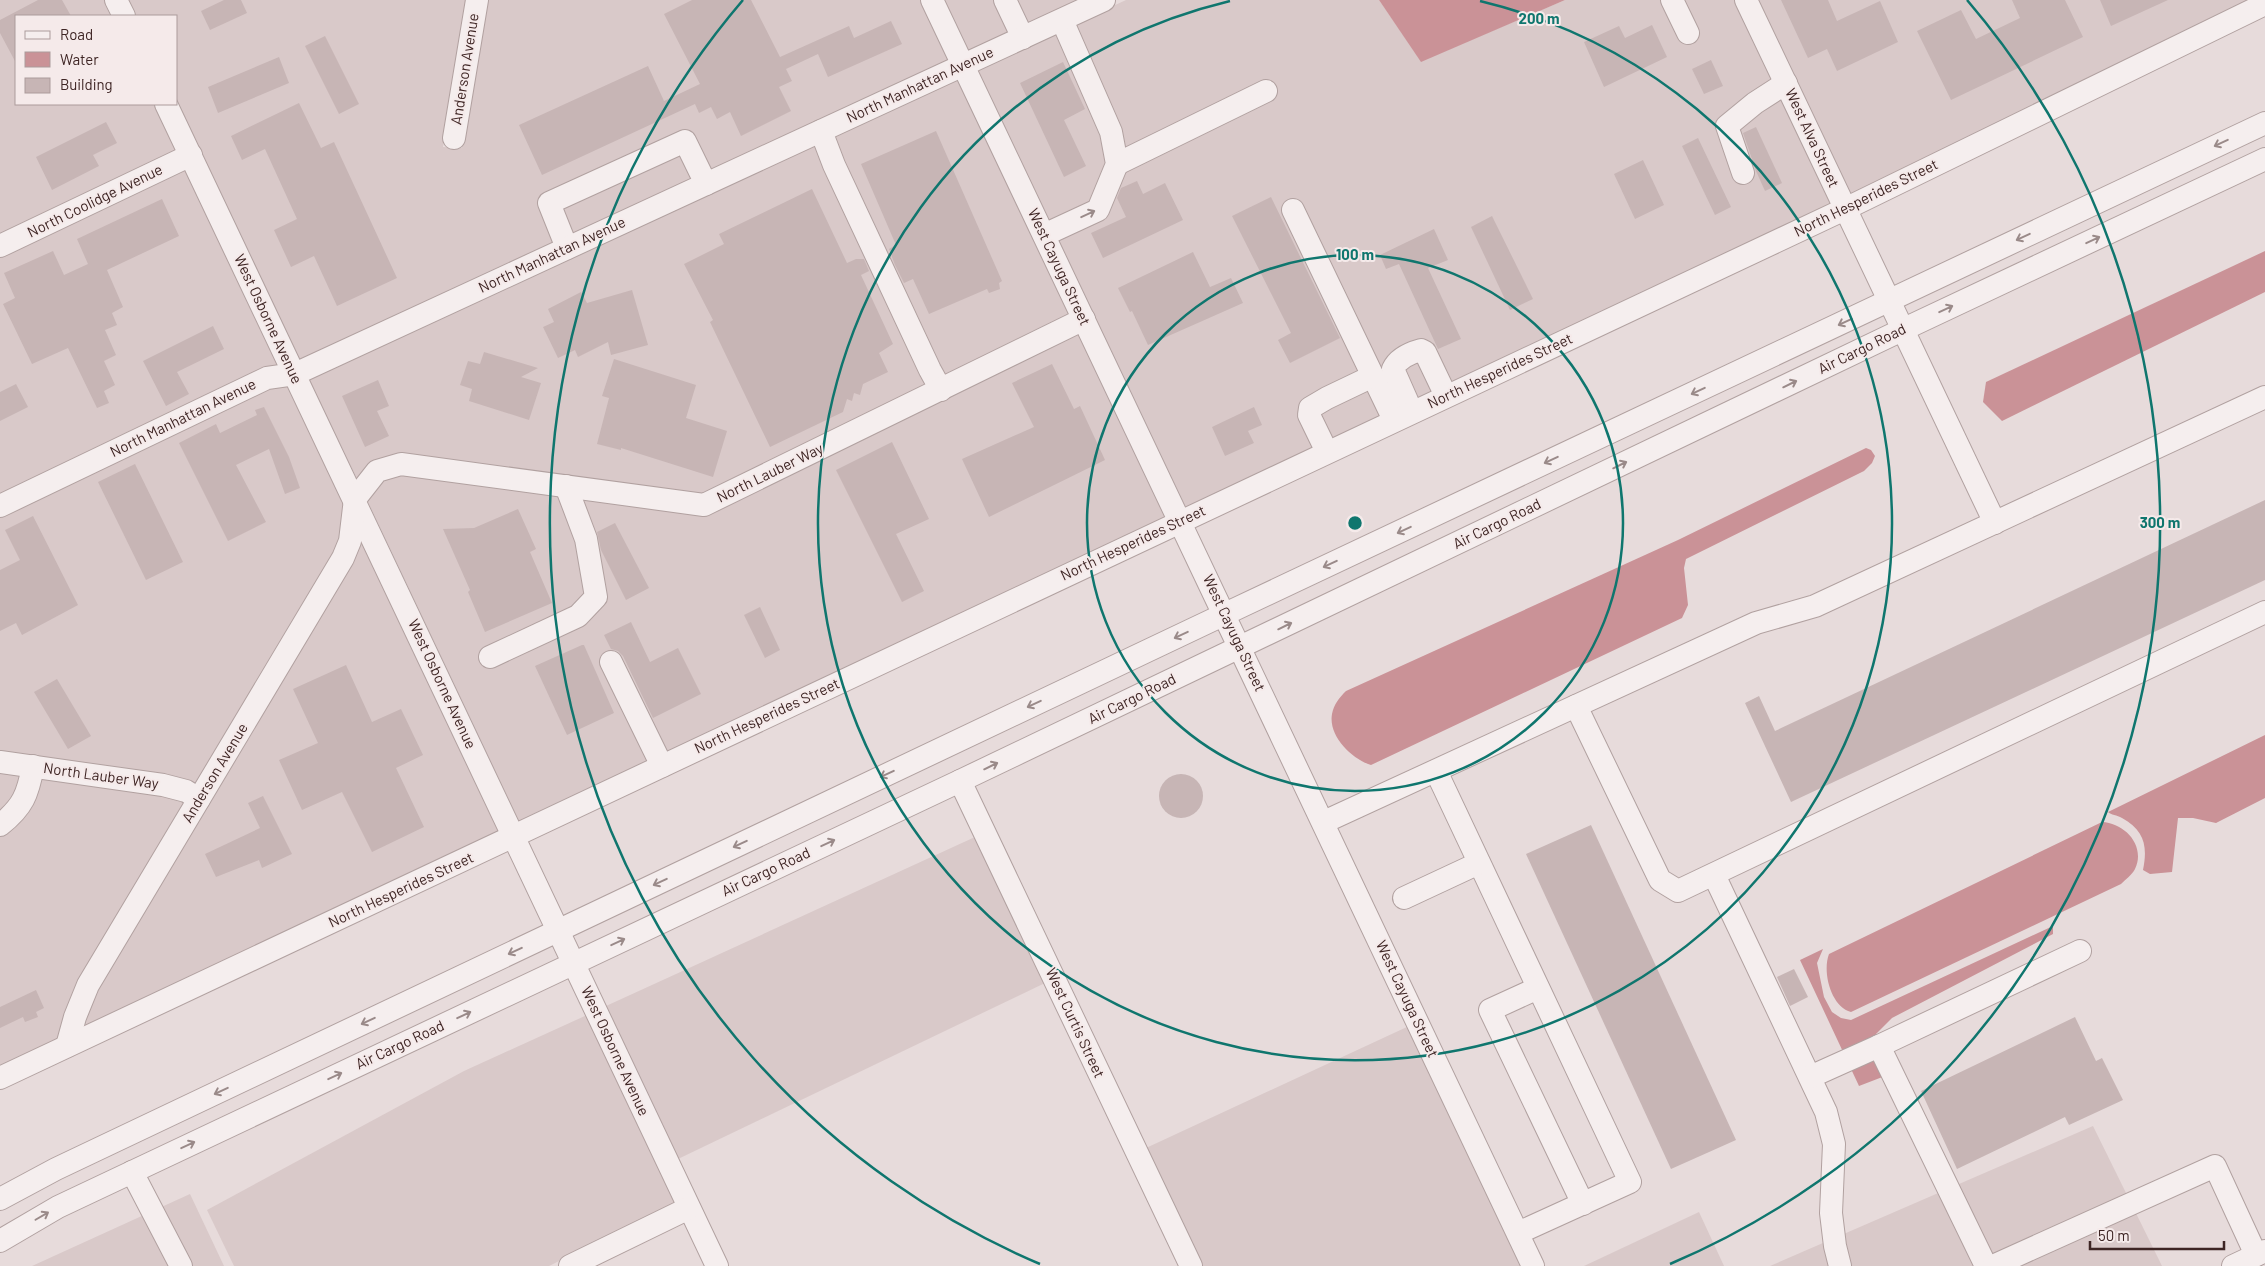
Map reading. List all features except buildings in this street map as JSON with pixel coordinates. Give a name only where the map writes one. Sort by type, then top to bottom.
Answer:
[{"type":"street","points":[[116,0],[124,15]]},
{"type":"street","name":"Anderson Avenue","points":[[454,138],[477,0]]},
{"type":"street","name":"West Cayuga Street","points":[[932,0],[1534,1266]]},
{"type":"street","points":[[1004,0],[1023,38]]},
{"type":"street","name":"North Manhattan Avenue","points":[[0,506],[267,378],[295,374],[1104,0]]},
{"type":"street","points":[[1672,0],[1688,33]]},
{"type":"street","name":"West Alva Street","points":[[1746,0],[1995,523]]},
{"type":"street","name":"North Hesperides Street","points":[[0,1078],[515,837],[1180,520],[1845,209],[2265,4]]},
{"type":"street","points":[[1044,235],[1098,210],[1117,164],[1111,132],[1062,20]]},
{"type":"street","points":[[1743,173],[1727,126],[1755,103],[1786,83]]},
{"type":"street","points":[[1117,164],[1266,91]]},
{"type":"street","name":"West Osborne Avenue","points":[[166,105],[355,499],[717,1266]]},
{"type":"street","name":"Air Cargo Road","points":[[0,1199],[56,1170],[559,930],[2265,122]]},
{"type":"street","points":[[821,131],[842,183],[941,390]]},
{"type":"street","points":[[567,248],[549,203],[685,141],[706,184]]},
{"type":"street","name":"North Coolidge Avenue","points":[[0,246],[191,155]]},
{"type":"street","name":"Air Cargo Road","points":[[0,1241],[58,1207],[960,781],[1902,330],[2265,159]]},
{"type":"street","points":[[1293,210],[1373,376],[1403,416]]},
{"type":"street","name":"North Lauber Way","points":[[355,499],[377,472],[401,464],[704,505],[1084,319]]},
{"type":"street","points":[[1403,416],[1393,369],[1400,359],[1417,351],[1425,352],[1446,396]]},
{"type":"street","points":[[1327,452],[1310,415],[1310,408],[1373,376]]},
{"type":"street","points":[[1324,822],[1756,623],[1815,606],[2265,398]]},
{"type":"street","points":[[490,657],[578,616],[596,597],[586,538],[566,486]]},
{"type":"street","name":"Anderson Avenue","points":[[67,1046],[75,1017],[88,985],[343,558],[350,541],[355,499]]},
{"type":"street","points":[[1576,706],[1660,880],[1678,891],[2265,612]]},
{"type":"street","points":[[611,662],[662,766]]},
{"type":"street","name":"North Lauber Way","points":[[0,762],[163,785],[186,790],[199,799]]},
{"type":"street","points":[[0,825],[12,816],[27,796],[33,766]]},
{"type":"street","points":[[1436,770],[1630,1182],[1518,1233]]},
{"type":"street","name":"West Curtis Street","points":[[960,781],[1191,1266]]},
{"type":"street","points":[[1404,898],[1479,863]]},
{"type":"street","points":[[1714,875],[1826,1112],[1834,1144],[1831,1213],[1835,1246],[1840,1266]]},
{"type":"street","points":[[1810,1077],[1880,1046],[2080,951]]},
{"type":"street","points":[[1538,988],[1490,1010],[1583,1204]]},
{"type":"street","points":[[1880,1046],[1986,1266]]},
{"type":"street","points":[[1993,1266],[2215,1166],[2261,1253],[2233,1266]]},
{"type":"street","points":[[132,1172],[181,1266]]},
{"type":"street","points":[[570,1266],[689,1208]]},
{"type":"shaded area","points":[[0,0],[105,0],[112,15],[15,15],[15,105],[154,105],[177,151],[0,236]]},
{"type":"shaded area","points":[[128,0],[467,0],[443,147],[462,148],[487,0],[921,0],[950,61],[300,361],[177,105],[178,15],[136,15]]},
{"type":"shaded area","points":[[944,0],[1082,0],[969,53]]},
{"type":"shaded area","points":[[1126,0],[1379,0],[1421,61],[1565,0],[1735,0],[1832,205],[1186,508],[977,69]]},
{"type":"shaded area","points":[[1758,0],[2253,0],[1851,196]]},
{"type":"shaded area","points":[[958,78],[1070,315],[703,495],[404,454],[358,481],[308,378]]},
{"type":"shaded area","points":[[185,168],[280,367],[0,495],[0,257]]},
{"type":"shaded area","points":[[1078,332],[1167,517],[520,824],[367,500],[383,479],[401,473],[701,514]]},
{"type":"shaded area","points":[[288,384],[343,499],[341,502],[344,504],[340,539],[334,555],[196,785],[0,752],[0,516],[269,387]]},
{"type":"shaded area","points":[[361,536],[501,833],[82,1029],[97,988]]},
{"type":"shaded area","points":[[0,771],[160,794],[186,803],[59,1040],[0,1068]]},
{"type":"shaded area","points":[[975,837],[1045,983],[678,1159],[606,1006]]},
{"type":"shaded area","points":[[587,1015],[675,1204],[549,1266],[234,1266],[207,1210],[464,1071]]},
{"type":"shaded area","points":[[1409,1026],[1522,1266],[1202,1266],[1146,1148]]},
{"type":"shaded area","points":[[2093,1126],[2162,1266],[1770,1266]]},
{"type":"shaded area","points":[[190,1194],[224,1266],[32,1266]]},
{"type":"shaded area","points":[[1699,1212],[1724,1266],[1584,1266]]},
{"type":"water","points":[[1379,0],[1565,0],[1421,62]]},
{"type":"water","points":[[2265,251],[2265,292],[2002,421],[1983,402],[1986,382]]},
{"type":"water","points":[[1866,448],[1871,450],[1875,456],[1872,463],[1864,471],[1686,559],[1684,568],[1688,605],[1682,618],[1371,765],[1356,758],[1343,746],[1338,738],[1332,722],[1332,714],[1337,701],[1346,691],[1678,540]]},
{"type":"water","points":[[2265,735],[2265,798],[2216,823],[2193,818],[2178,818],[2172,872],[2150,874],[2143,870],[2145,853],[2140,833],[2120,817],[2108,812]]},
{"type":"water","points":[[2102,822],[2110,823],[2125,831],[2131,837],[2138,852],[2135,869],[2121,884],[1851,1012],[1844,1009],[1833,996],[1827,970],[1829,954]]},
{"type":"water","points":[[2053,926],[2053,934],[1892,1018],[1876,1034],[1885,1076],[1859,1086],[1800,960],[1823,949],[1817,963],[1824,997],[1832,1012],[1841,1018],[1851,1020]]}]
